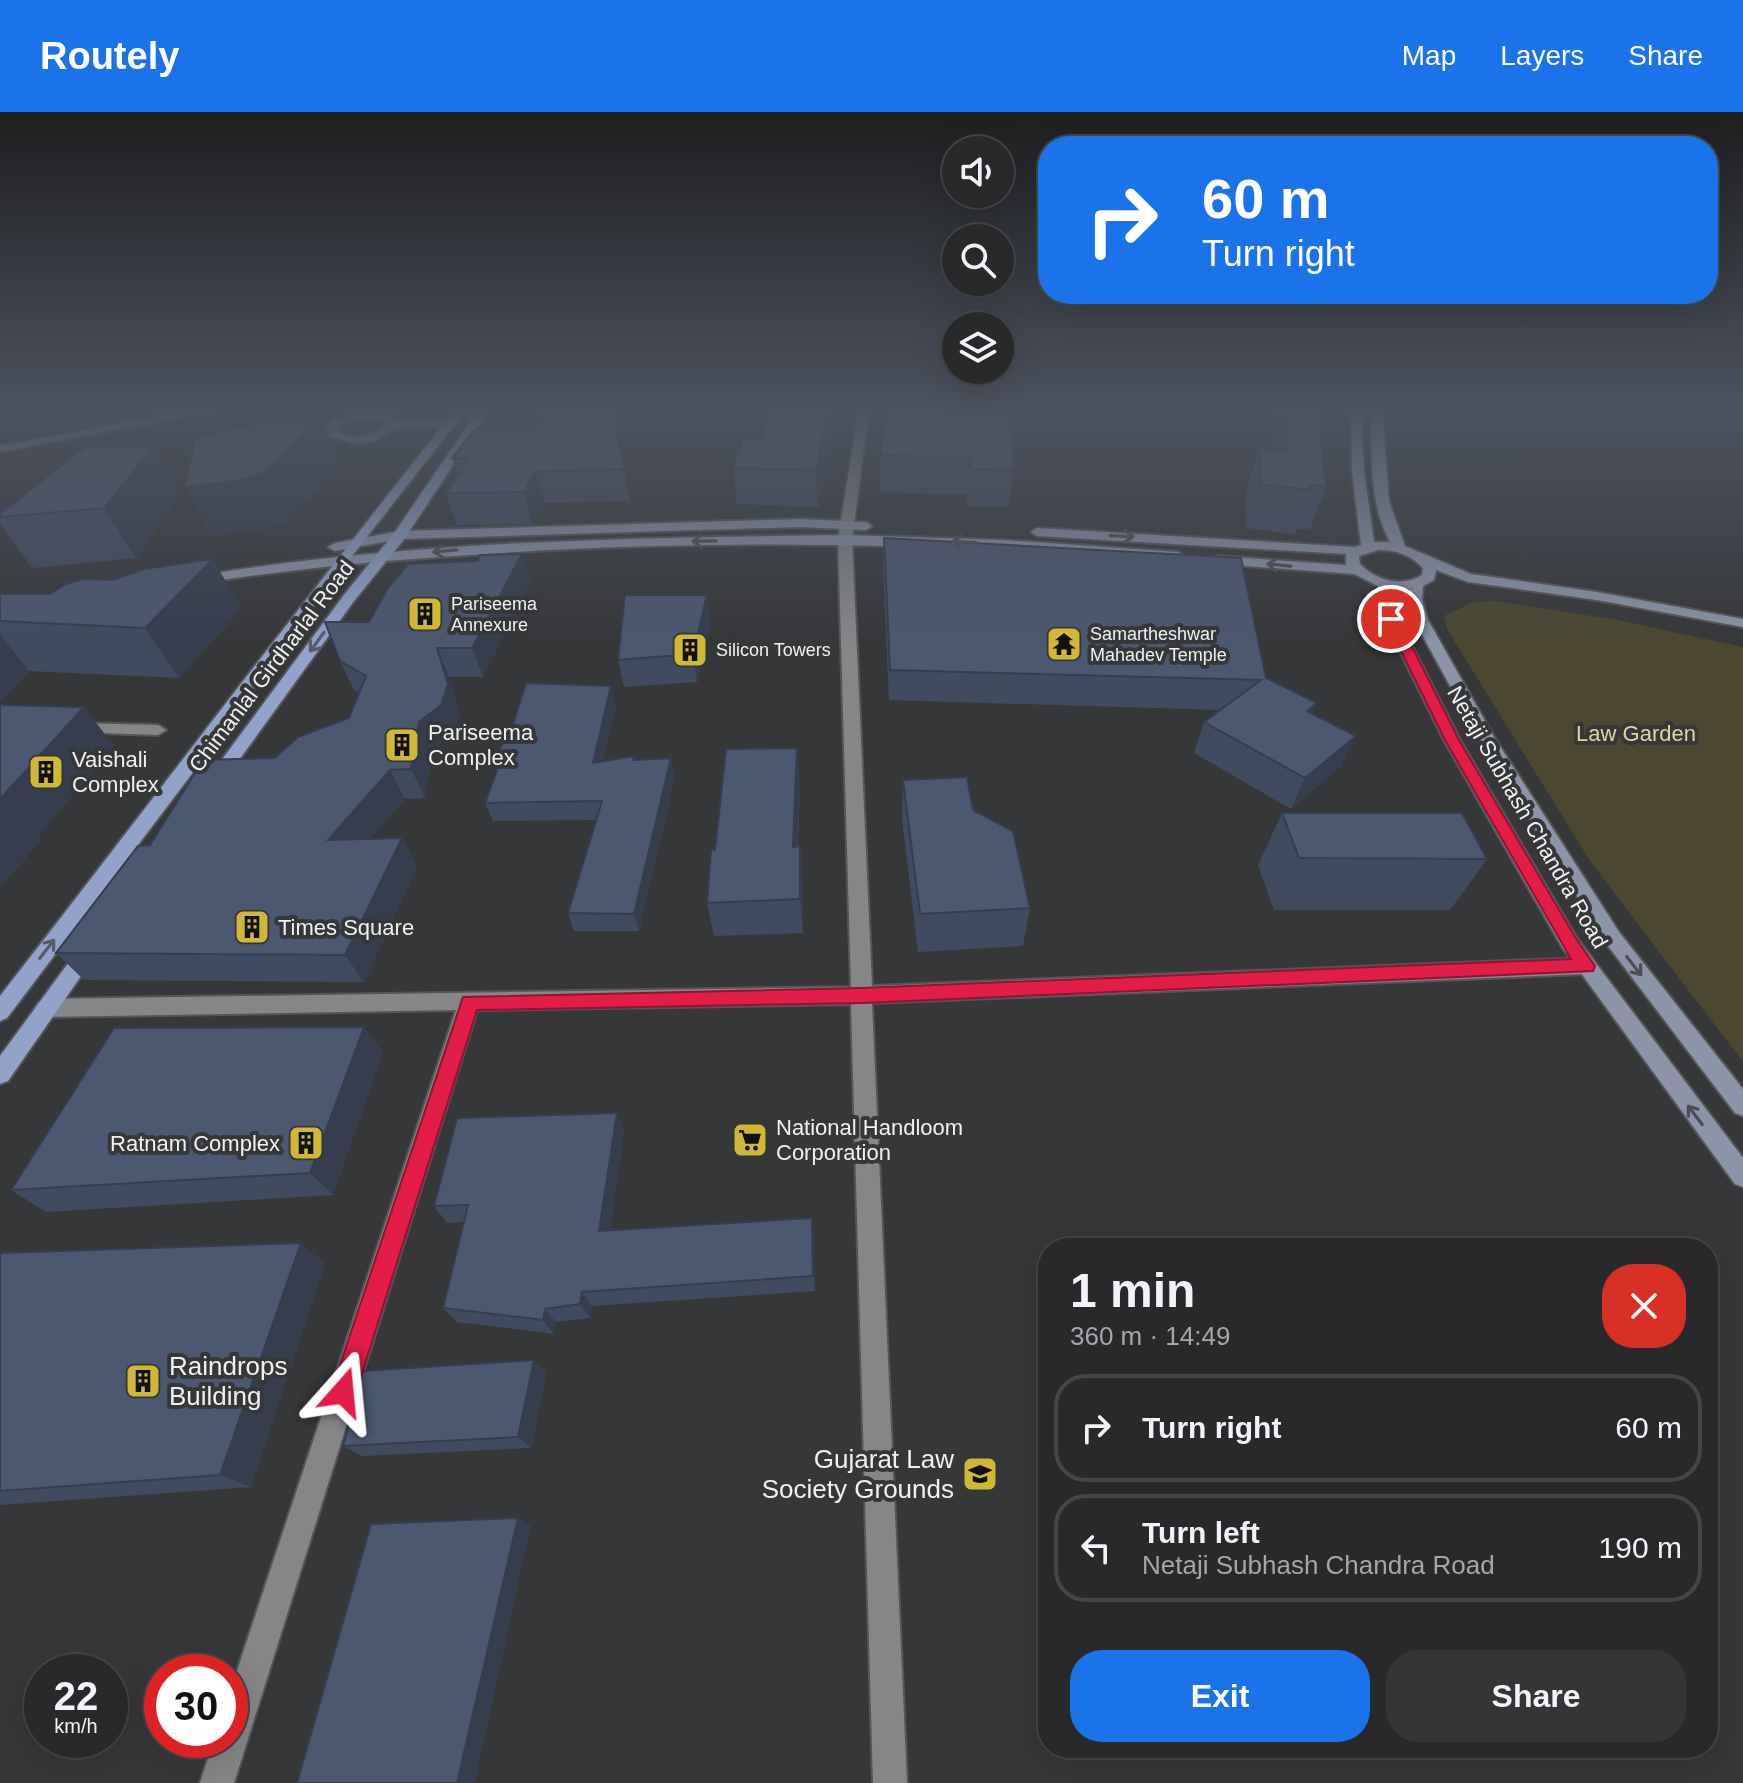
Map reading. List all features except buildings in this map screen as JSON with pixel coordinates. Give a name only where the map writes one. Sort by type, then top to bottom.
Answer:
[{"type":"main road","name":"Chimanlal Girdharlal Road","points":[[0,1012],[401,487]]},
{"type":"main road","points":[[400,535],[432,487]]},
{"type":"main road","points":[[1357,570],[1352,560],[1362,549],[1359,487]]},
{"type":"main road","points":[[1383,487],[1390,535],[1400,548],[1468,578],[1597,596],[1743,623]]},
{"type":"main road","points":[[183,577],[274,567],[349,552],[400,535],[800,523],[847,532],[1357,570],[1384,583],[1422,581],[1600,608],[1743,635]]},
{"type":"main road","points":[[349,552],[382,558],[445,550],[847,532],[1139,536],[1362,549],[1400,548]]},
{"type":"main road","name":"Chimanlal Girdharlal Road","points":[[207,792],[349,598],[400,535]]},
{"type":"main road","name":"Netaji Subhash Chandra Road","points":[[1426,561],[1430,567],[1415,599],[1421,620],[1486,737],[1612,937],[1743,1106]]},
{"type":"main road","name":"Netaji Subhash Chandra Road","points":[[1384,583],[1391,619],[1452,740],[1569,942],[1743,1176]]},
{"type":"main road","points":[[0,1074],[103,931]]},
{"type":"street","points":[[853,487],[847,532],[890,1783]]},
{"type":"street","points":[[63,728],[158,730]]},
{"type":"street","points":[[46,1008],[862,995],[1586,966]]},
{"type":"street","points":[[217,1783],[469,1002]]},
{"type":"green space","name":"Law Garden","points":[[1494,601],[1618,620],[1743,647],[1743,1062],[1590,861],[1447,629],[1444,616],[1471,603]]},
{"type":"place","name":"Pariseema Annexure","points":[[425,614]]},
{"type":"place","name":"Samartheshwar Mahadev Temple","points":[[1064,644]]},
{"type":"place","name":"Silicon Towers","points":[[690,650]]},
{"type":"place","name":"Pariseema Complex","points":[[402,745]]},
{"type":"place","name":"Vaishali Complex","points":[[46,772]]},
{"type":"place","name":"Times Square","points":[[252,927]]},
{"type":"place","name":"National Handloom Corporation","points":[[750,1140]]},
{"type":"place","name":"Ratnam Complex","points":[[306,1143]]},
{"type":"place","name":"Raindrops Building","points":[[143,1381]]},
{"type":"place","name":"Gujarat Law Society Grounds","points":[[980,1474]]},
{"type":"route","points":[[343,1392],[469,1002],[862,995],[1586,966],[1452,740],[1391,619]]}]
